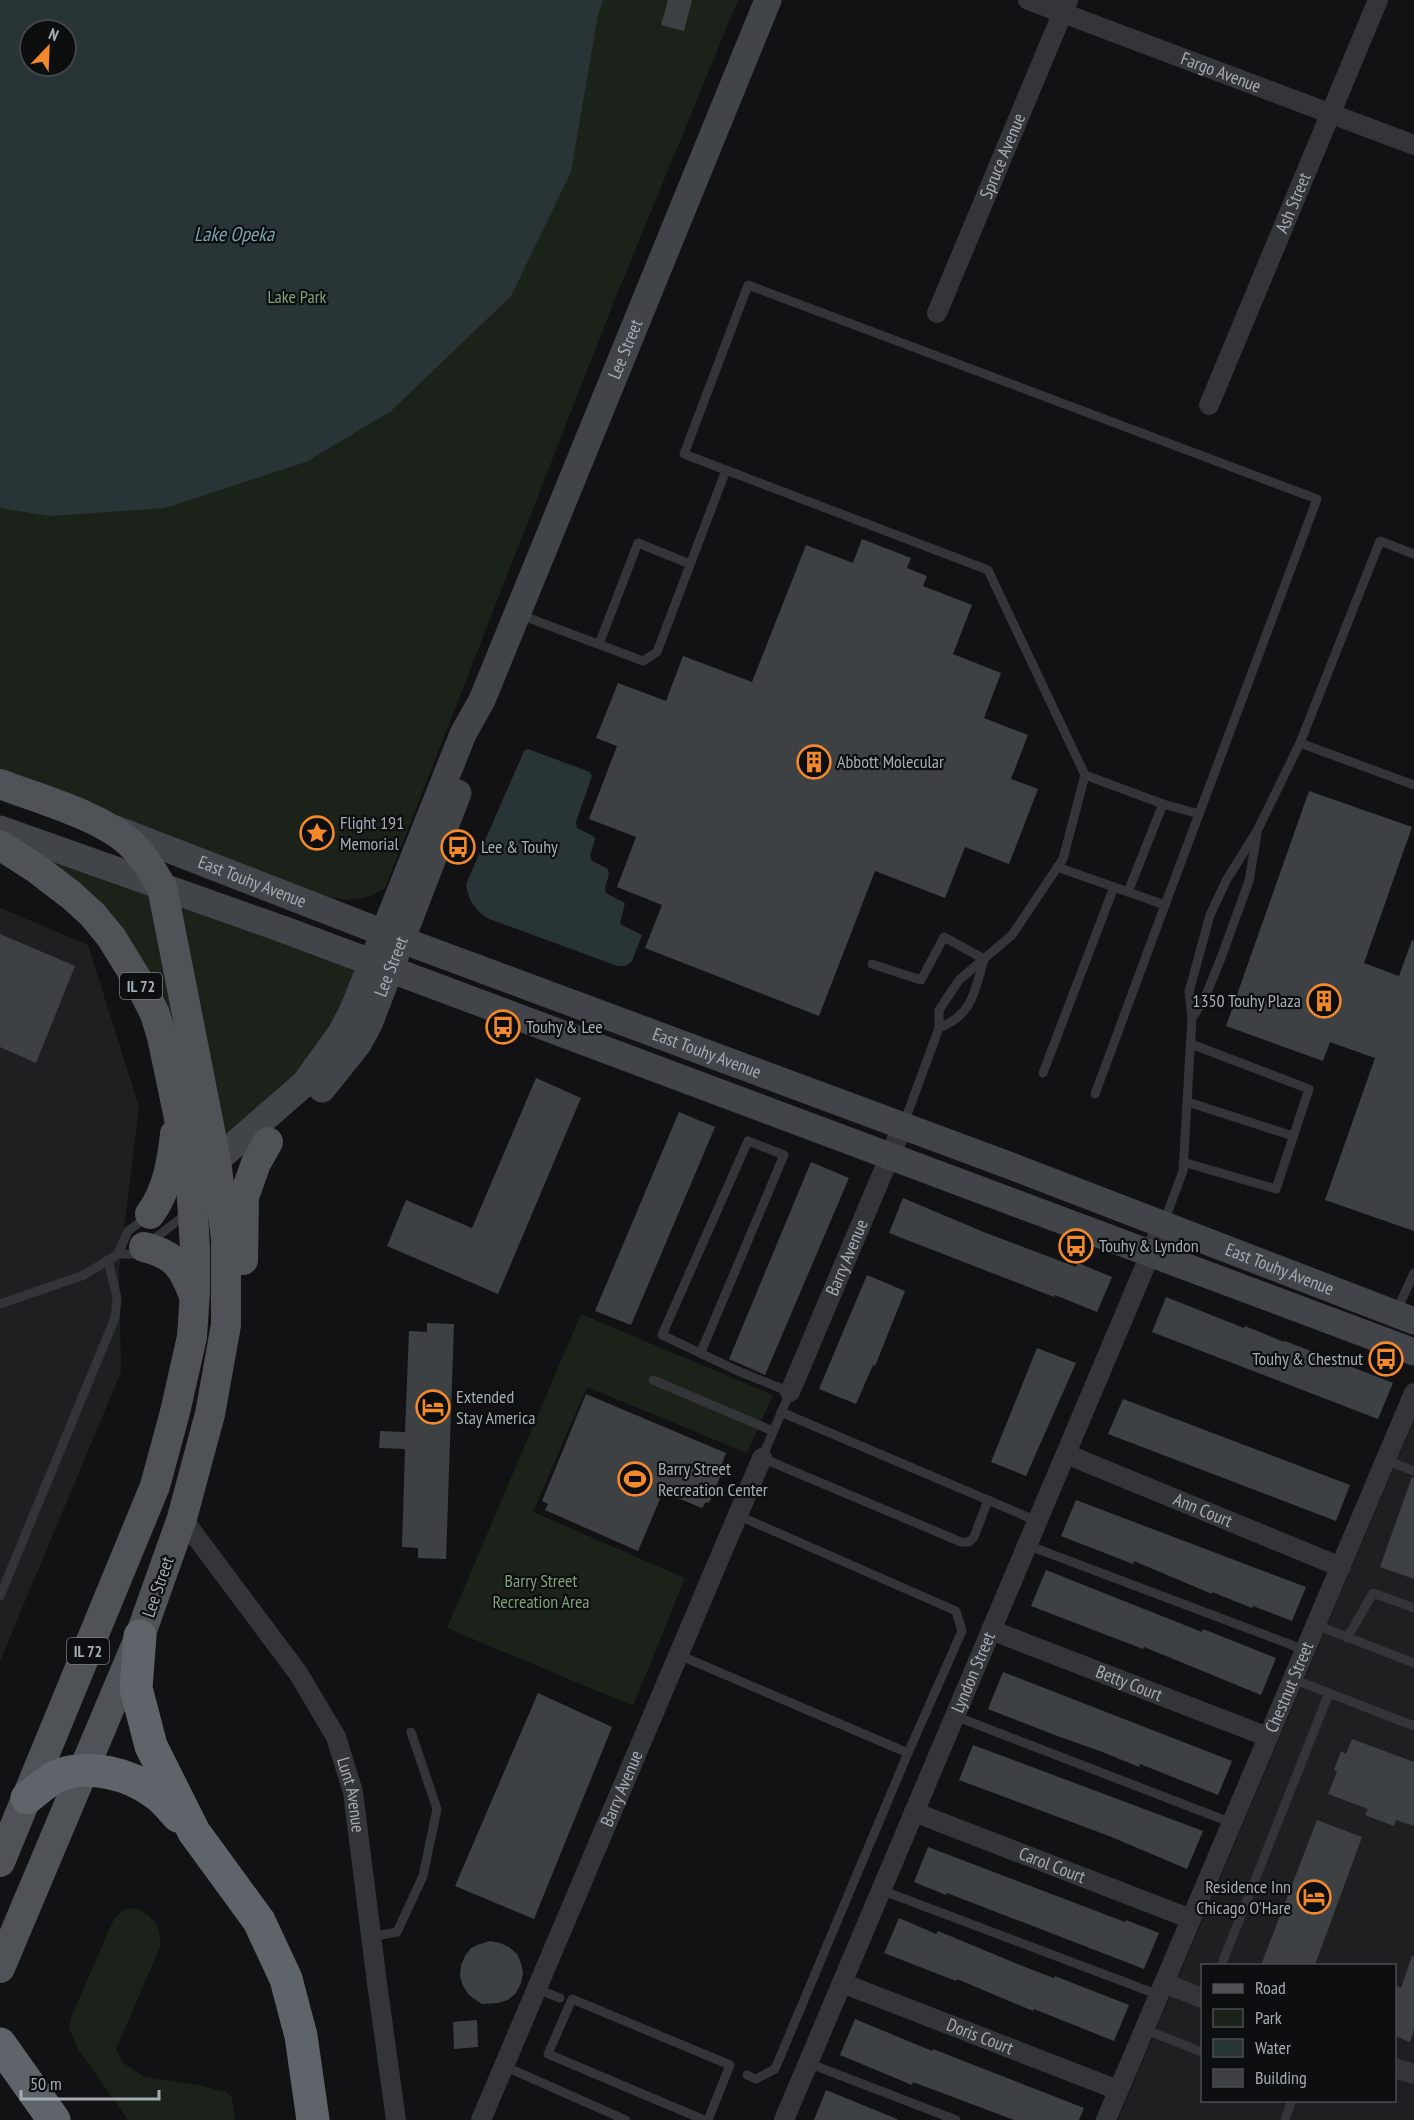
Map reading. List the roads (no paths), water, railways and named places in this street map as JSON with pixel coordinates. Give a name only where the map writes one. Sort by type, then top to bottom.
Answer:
[{"type":"highway","points":[[140,1636],[136,1689],[143,1720],[151,1746],[194,1832]]},
{"type":"highway","points":[[27,1798],[57,1776],[83,1771],[109,1773],[135,1780],[156,1793],[194,1832],[259,1921],[286,1979],[301,2036],[313,2120]]},
{"type":"highway","points":[[0,2044],[54,2120]]},
{"type":"main road","name":"Lee Street","points":[[196,1187],[305,1083],[341,1033],[380,966],[468,769],[483,699],[768,0]]},
{"type":"main road","name":"East Touhy Avenue","points":[[0,784],[392,937],[903,1125],[1405,1317]]},
{"type":"main road","name":"IL 72","points":[[0,1862],[155,1486],[192,1337],[195,1299],[196,1187],[162,887],[146,861],[128,842],[95,820]]},
{"type":"main road","name":"East Touhy Avenue","points":[[0,829],[380,966],[1414,1352]]},
{"type":"main road","name":"IL 72","points":[[0,845],[71,895],[92,914],[111,937],[140,984],[155,1014],[196,1187]]},
{"type":"main road","name":"Lee Street","points":[[196,1187],[268,1142],[330,1080],[358,1044],[369,1024],[380,966]]},
{"type":"main road","points":[[369,1024],[391,1001],[433,986]]},
{"type":"main road","points":[[150,1214],[159,1203],[171,1163],[178,1113]]},
{"type":"main road","points":[[226,1325],[240,1300],[244,1244],[244,1197],[256,1163],[268,1142]]},
{"type":"main road","name":"Lee Street","points":[[0,1968],[140,1636],[182,1518],[210,1414],[226,1325],[226,1239],[196,1187]]},
{"type":"main road","points":[[131,1250],[160,1251],[178,1262],[186,1275],[195,1299]]},
{"type":"street","name":"Fargo Avenue","points":[[1028,0],[1065,6],[1414,145]]},
{"type":"street","name":"Ash Street","points":[[1209,405],[1378,0]]},
{"type":"street","name":"Spruce Avenue","points":[[937,313],[1065,6]]},
{"type":"street","name":"Barry Avenue","points":[[790,1392],[903,1125]]},
{"type":"street","name":"Lyndon Street","points":[[784,2120],[1163,1224]]},
{"type":"street","name":"Chestnut Street","points":[[1106,2120],[1414,1394]]},
{"type":"street","name":"Ann Court","points":[[1066,1454],[1341,1567]]},
{"type":"street","name":"Barry Avenue","points":[[481,2120],[762,1458]]},
{"type":"street","name":"Lunt Avenue","points":[[182,1518],[298,1673],[336,1737],[353,1792],[396,2120]]},
{"type":"street","name":"Betty Court","points":[[991,1630],[1268,1737]]},
{"type":"street","name":"Carol Court","points":[[914,1812],[1191,1919]]},
{"type":"street","name":"Doris Court","points":[[842,1983],[1118,2090]]},
{"type":"street","points":[[1161,1989],[1201,1998]]},
{"type":"street","points":[[1396,2067],[1414,2074]]},
{"type":"lane","points":[[903,1125],[939,1028],[939,1010],[959,980],[1012,935],[1063,859],[1085,775],[988,570],[684,454],[748,285],[1317,499],[1095,1094]]},
{"type":"lane","points":[[518,614],[643,661],[657,652],[726,470]]},
{"type":"lane","points":[[1163,1224],[1183,1171],[1192,1018],[1189,992],[1210,915],[1227,879],[1257,831],[1300,743],[1380,541],[1414,555]]},
{"type":"lane","points":[[599,644],[638,543],[690,564]]},
{"type":"lane","points":[[1300,743],[1414,785]]},
{"type":"lane","points":[[1085,775],[1163,804],[1199,814]]},
{"type":"lane","points":[[1128,892],[1163,804]]},
{"type":"lane","points":[[1192,1018],[1204,1000],[1249,880],[1257,831]]},
{"type":"lane","points":[[1057,867],[1165,905]]},
{"type":"lane","points":[[1043,1073],[1114,887]]},
{"type":"lane","points":[[872,964],[921,980],[944,937],[984,959]]},
{"type":"lane","points":[[939,1028],[954,1022],[973,1000],[984,959]]},
{"type":"lane","points":[[1183,1162],[1275,1189],[1309,1089],[1191,1044]]},
{"type":"lane","points":[[1188,1102],[1293,1137]]},
{"type":"lane","points":[[701,1352],[784,1155],[748,1141],[662,1335],[738,1371],[790,1392],[762,1458],[961,1542],[969,1542],[974,1537],[988,1500]]},
{"type":"lane","points":[[131,1250],[128,1231],[150,1214],[196,1187]]},
{"type":"lane","points":[[0,1304],[84,1275],[108,1260],[131,1250],[196,1187]]},
{"type":"lane","points":[[0,1596],[115,1318],[117,1298],[108,1260]]},
{"type":"lane","points":[[1405,1317],[1414,1274]]},
{"type":"lane","points":[[653,1380],[773,1431]]},
{"type":"lane","points":[[781,1412],[1037,1521]]},
{"type":"lane","points":[[1386,1460],[1414,1471]]},
{"type":"lane","points":[[737,1515],[956,1611],[962,1631],[775,2068],[756,2079],[747,2075]]},
{"type":"lane","points":[[1027,1545],[1305,1650]]},
{"type":"lane","points":[[1347,1638],[1373,1593],[1413,1607]]},
{"type":"lane","points":[[1316,1625],[1414,1663]]},
{"type":"lane","points":[[679,1655],[908,1753]]},
{"type":"lane","points":[[1293,1679],[1414,1726]]},
{"type":"lane","points":[[1221,1964],[1329,1693]]},
{"type":"lane","points":[[955,1716],[1232,1823]]},
{"type":"lane","points":[[371,1937],[397,1932],[423,1876],[437,1809],[411,1732]]},
{"type":"lane","points":[[881,1890],[1161,1989]]},
{"type":"lane","points":[[537,1989],[560,1998]]},
{"type":"lane","points":[[572,1999],[730,2065],[706,2120],[548,2054],[572,1999]]},
{"type":"lane","points":[[1144,2029],[1201,2051]]},
{"type":"lane","points":[[808,2063],[956,2120]]},
{"type":"lane","points":[[504,2066],[626,2120]]},
{"type":"lane","points":[[1285,2120],[1291,2102]]},
{"type":"water","name":"Lake Opeka","points":[[0,0],[603,0],[598,15],[571,172],[511,296],[391,411],[306,462],[165,508],[50,516],[0,508]]},
{"type":"water","points":[[528,749],[590,772],[592,776],[576,822],[577,828],[595,839],[590,856],[592,861],[608,869],[606,893],[625,903],[620,924],[642,935],[632,961],[626,966],[617,966],[487,918],[475,908],[468,895],[466,884],[524,751]]},
{"type":"place","name":"Abbott Molecular","points":[[814,762]]},
{"type":"place","name":"Flight 191 Memorial","points":[[317,833]]},
{"type":"place","name":"Lee & Touhy","points":[[458,847]]},
{"type":"place","name":"1350 Touhy Plaza","points":[[1324,1001]]},
{"type":"place","name":"Touhy & Lee","points":[[503,1027]]},
{"type":"place","name":"Touhy & Lyndon","points":[[1076,1246]]},
{"type":"place","name":"Touhy & Chestnut","points":[[1386,1359]]},
{"type":"place","name":"Extended Stay America","points":[[433,1407]]},
{"type":"place","name":"Barry Street Recreation Center","points":[[635,1479]]},
{"type":"place","name":"Residence Inn Chicago O'Hare","points":[[1314,1897]]},
{"type":"park label","name":"Lake Park","points":[[297,297]]},
{"type":"park label","name":"Barry Street Recreation Area","points":[[541,1591]]}]
